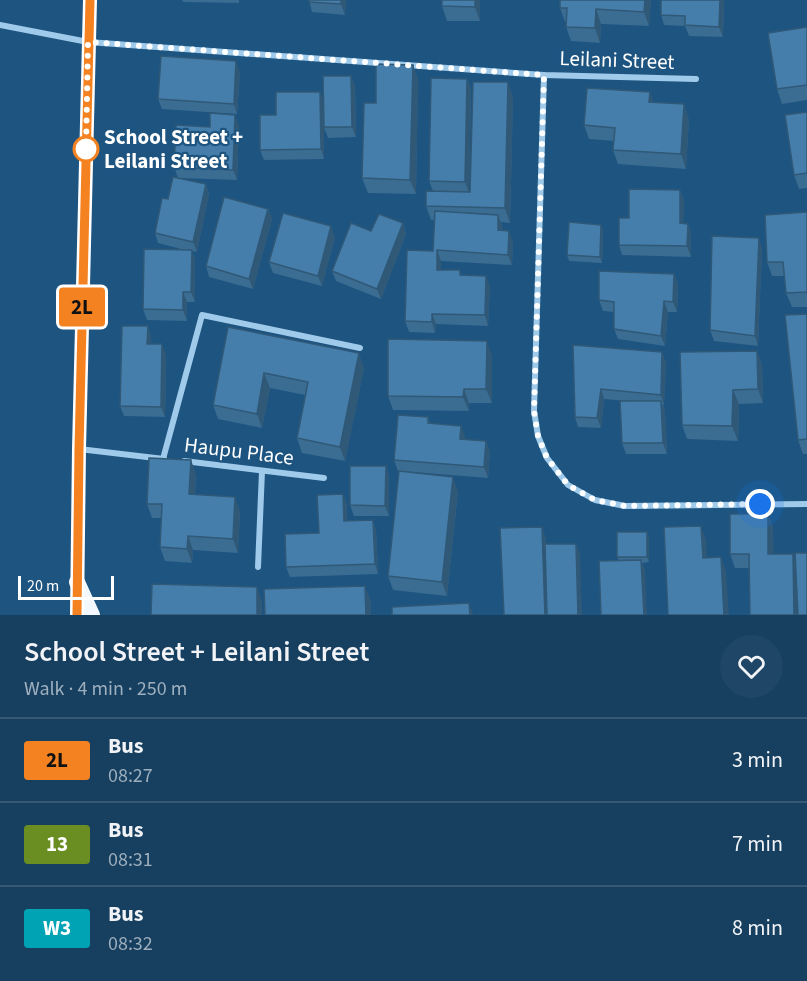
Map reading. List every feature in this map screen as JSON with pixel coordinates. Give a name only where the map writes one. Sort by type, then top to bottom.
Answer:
[{"type":"highway","points":[[77,582],[92,615]]},
{"type":"main road","points":[[77,615],[90,0]]},
{"type":"street","name":"Leilani Street","points":[[0,25],[88,42],[544,75],[696,80]]},
{"type":"street","points":[[544,75],[534,411],[538,436],[547,458],[568,485],[595,500],[625,506],[807,504]]},
{"type":"street","points":[[163,459],[202,315],[360,348]]},
{"type":"street","name":"Haupu Place","points":[[79,449],[324,478]]},
{"type":"street","points":[[258,567],[262,471]]},
{"type":"building","points":[[309,0],[341,0],[341,4],[309,2]]},
{"type":"building","points":[[442,0],[475,0],[475,7],[442,6]]},
{"type":"building","points":[[560,0],[645,0],[644,12],[596,9],[595,28],[566,27],[567,8],[560,8]]},
{"type":"building","points":[[661,0],[720,0],[719,27],[685,25],[685,16],[661,15]]},
{"type":"building","points":[[807,27],[807,85],[777,89],[768,33]]},
{"type":"building","points":[[161,56],[236,61],[234,104],[158,99]]},
{"type":"building","points":[[376,64],[413,65],[410,180],[362,178],[364,103],[376,103]]},
{"type":"building","points":[[323,76],[351,76],[352,127],[324,127]]},
{"type":"building","points":[[431,78],[467,79],[465,182],[429,181]]},
{"type":"building","points":[[473,82],[508,82],[505,208],[426,206],[426,191],[470,192]]},
{"type":"building","points":[[587,88],[650,92],[649,102],[684,104],[681,154],[613,150],[615,128],[584,125]]},
{"type":"building","points":[[276,92],[320,92],[321,149],[260,150],[260,115],[276,115]]},
{"type":"building","points":[[807,112],[807,173],[794,175],[785,115]]},
{"type":"building","points":[[210,113],[235,115],[233,170],[174,167],[176,125],[210,127]]},
{"type":"building","points":[[173,177],[206,184],[193,242],[155,233],[162,198],[168,199]]},
{"type":"building","points":[[629,189],[680,190],[680,223],[688,224],[687,246],[619,245],[619,218],[629,218]]},
{"type":"building","points":[[224,197],[268,209],[249,279],[206,266]]},
{"type":"building","points":[[435,211],[498,215],[498,230],[509,231],[508,255],[437,250],[437,270],[460,270],[460,275],[486,276],[485,315],[432,314],[432,322],[405,321],[407,250],[433,251]]},
{"type":"building","points":[[807,212],[807,292],[786,293],[783,262],[767,262],[765,215]]},
{"type":"building","points":[[283,213],[331,226],[318,276],[269,262]]},
{"type":"building","points":[[379,214],[403,223],[377,289],[332,271],[351,223],[371,231]]},
{"type":"building","points":[[569,222],[601,225],[600,257],[567,255]]},
{"type":"building","points":[[712,236],[759,238],[755,336],[710,330]]},
{"type":"building","points":[[144,249],[192,250],[191,292],[183,292],[183,310],[143,309]]},
{"type":"building","points":[[599,271],[674,274],[673,302],[664,301],[661,336],[614,329],[614,302],[599,300]]},
{"type":"building","points":[[807,314],[807,439],[798,440],[785,315]]},
{"type":"building","points":[[122,326],[148,326],[147,344],[162,344],[161,407],[120,406]]},
{"type":"building","points":[[228,327],[359,353],[340,447],[297,438],[308,382],[264,373],[257,414],[213,405]]},
{"type":"building","points":[[388,339],[487,341],[486,389],[464,389],[463,397],[388,396]]},
{"type":"building","points":[[573,345],[662,352],[661,395],[601,389],[597,418],[575,417]]},
{"type":"building","points":[[757,351],[758,389],[733,390],[732,426],[682,425],[680,352]]},
{"type":"building","points":[[620,401],[661,401],[663,443],[622,443]]},
{"type":"building","points":[[398,415],[428,417],[428,423],[461,426],[460,439],[486,441],[484,467],[394,460]]},
{"type":"building","points":[[149,458],[191,460],[189,494],[235,497],[233,539],[188,536],[187,549],[160,547],[162,504],[147,504]]},
{"type":"building","points":[[350,466],[386,466],[385,506],[350,505]]},
{"type":"building","points":[[399,471],[453,477],[442,582],[388,576]]},
{"type":"building","points":[[343,494],[344,521],[373,520],[375,564],[286,567],[285,534],[319,533],[317,495]]},
{"type":"building","points":[[730,514],[768,514],[768,554],[793,554],[794,615],[750,615],[749,554],[730,554]]},
{"type":"building","points":[[701,526],[703,558],[721,557],[724,615],[668,615],[664,527]]},
{"type":"building","points":[[542,527],[545,615],[504,615],[500,528]]},
{"type":"building","points":[[617,532],[647,532],[647,557],[617,557]]},
{"type":"building","points":[[545,544],[576,544],[578,615],[547,615]]},
{"type":"building","points":[[795,553],[807,553],[807,615],[798,615]]},
{"type":"building","points":[[641,560],[644,615],[601,615],[599,561]]},
{"type":"building","points":[[152,584],[257,587],[257,615],[151,615]]},
{"type":"building","points":[[365,586],[366,615],[265,615],[264,589]]},
{"type":"building","points":[[469,603],[470,615],[392,615],[392,607]]},
{"type":"bus line","name":"2L","points":[[77,615],[90,0]]},
{"type":"place","name":"School Street + Leilani Street","points":[[86,149]]},
{"type":"route","points":[[86,149],[86,151],[88,42],[544,75],[534,411],[538,436],[547,458],[568,485],[595,500],[625,506],[760,504]]}]
